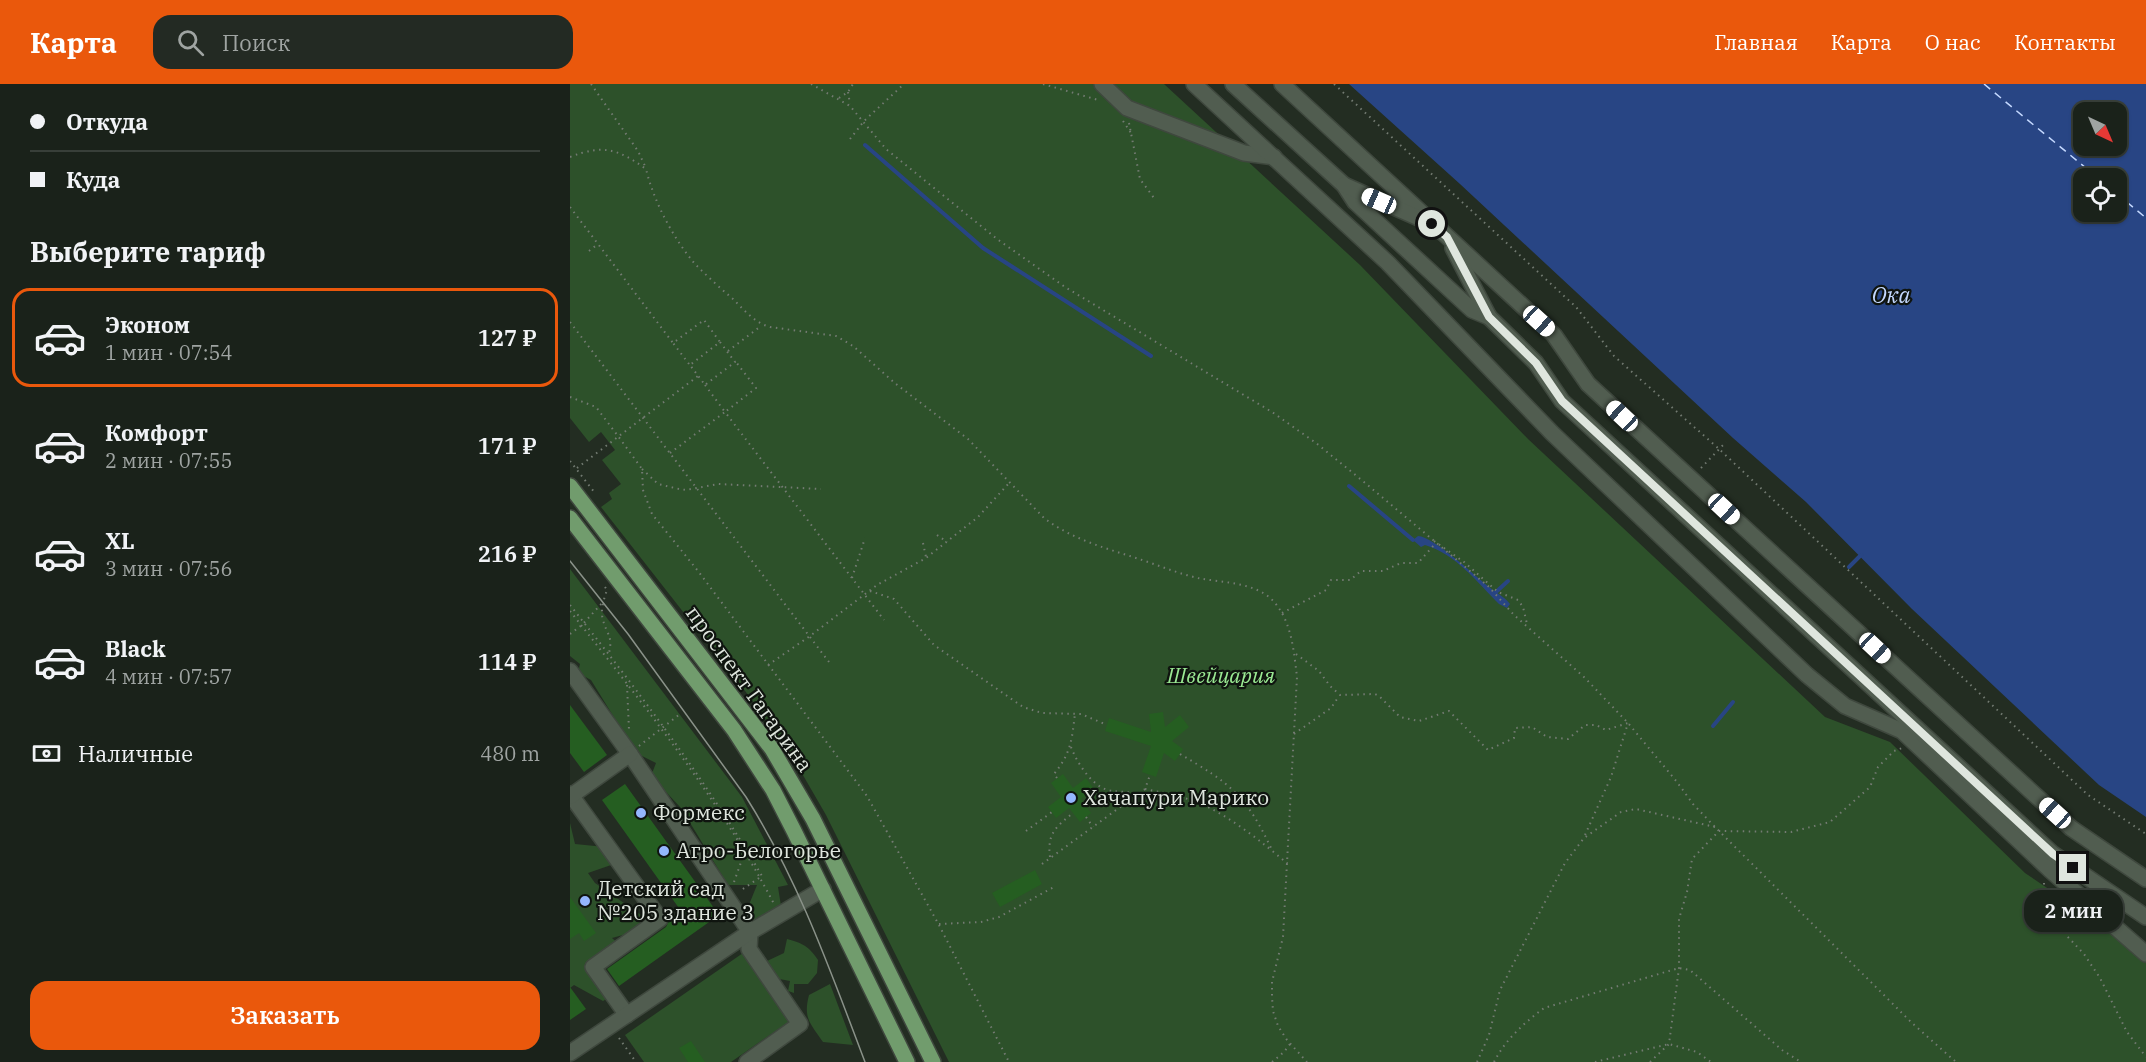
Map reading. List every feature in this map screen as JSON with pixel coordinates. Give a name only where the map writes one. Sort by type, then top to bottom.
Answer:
[{"type":"main road","name":"проспект Гагарина","points":[[570,486],[772,749],[813,819],[933,1062]]},
{"type":"main road","name":"проспект Гагарина","points":[[570,518],[754,759],[778,800],[823,889],[907,1062]]},
{"type":"street","points":[[1102,84],[1123,112],[1244,153],[1274,157]]},
{"type":"street","points":[[1194,84],[1388,263],[1552,433],[1807,675],[1845,706],[1902,730],[2049,869],[2146,954]]},
{"type":"street","points":[[1233,84],[1344,185],[1355,202],[1472,310],[1489,317]]},
{"type":"street","points":[[1282,84],[1554,335],[1588,384],[1881,654],[2071,828],[2146,879]]},
{"type":"street","points":[[1344,185],[1432,224]]},
{"type":"street","points":[[1447,237],[1489,317],[1536,363],[1562,401],[2053,854],[2146,917]]},
{"type":"street","points":[[570,671],[630,754],[750,932],[749,949],[800,1024],[747,1062]]},
{"type":"street","points":[[627,1015],[593,967],[660,919],[571,795],[630,754]]},
{"type":"street","points":[[570,1053],[750,932],[823,889]]},
{"type":"path","points":[[591,84],[638,151],[651,187],[682,246],[696,264],[762,325],[836,336],[853,346],[896,384],[968,439],[1044,518],[1076,538],[1190,576],[1228,582],[1262,592],[1275,602],[1282,613],[1294,652],[1297,677],[1290,772],[1284,937],[1272,982],[1272,997],[1273,1011],[1278,1026],[1290,1044],[1307,1062]]},
{"type":"path","points":[[811,84],[850,106],[886,149],[997,239],[1065,287],[1272,412],[1316,443],[1489,587],[1514,615],[1585,678],[1628,723],[1693,804],[1715,827],[1912,1023],[1956,1062]]},
{"type":"path","points":[[839,98],[848,92],[853,84]]},
{"type":"path","points":[[850,139],[864,121],[904,84]]},
{"type":"path","points":[[1043,84],[1098,100],[1105,105]]},
{"type":"path","points":[[1334,84],[1576,307],[1614,356],[1719,449],[2088,795],[2146,834]]},
{"type":"path","points":[[848,92],[850,106]]},
{"type":"path","points":[[1123,112],[1131,133],[1140,179],[1154,198]]},
{"type":"path","points":[[1123,112],[1131,133]]},
{"type":"path","points":[[570,157],[585,152],[611,150],[626,154],[646,169]]},
{"type":"path","points":[[570,207],[884,620]]},
{"type":"path","points":[[589,251],[598,244]]},
{"type":"path","points":[[670,453],[756,388],[704,320],[673,343]]},
{"type":"path","points":[[570,322],[830,662]]},
{"type":"path","points":[[728,351],[762,325]]},
{"type":"path","points":[[690,365],[720,342]]},
{"type":"path","points":[[705,385],[735,362]]},
{"type":"path","points":[[577,468],[698,375]]},
{"type":"path","points":[[570,397],[596,407],[642,469],[658,484],[679,489],[718,484],[820,489]]},
{"type":"path","points":[[570,461],[595,493]]},
{"type":"path","points":[[642,469],[643,490],[652,514],[698,571],[867,796],[939,924],[1009,1062]]},
{"type":"path","points":[[768,665],[887,578],[926,558],[948,542],[978,517],[1010,482]]},
{"type":"path","points":[[937,535],[948,542]]},
{"type":"path","points":[[852,578],[865,538]]},
{"type":"path","points":[[1431,540],[1464,562],[1498,592],[1518,600],[1523,607],[1527,625]]},
{"type":"path","points":[[923,543],[926,558]]},
{"type":"path","points":[[1282,613],[1326,590],[1331,580],[1350,580],[1361,571],[1383,571],[1401,563],[1418,562],[1435,544]]},
{"type":"path","points":[[905,562],[905,570]]},
{"type":"path","points":[[601,582],[607,590],[603,602],[602,618],[612,640],[608,659]]},
{"type":"path","points":[[870,591],[894,599],[934,645],[1023,707],[1042,713],[1075,713],[1107,725]]},
{"type":"path","points":[[570,634],[583,624],[603,602]]},
{"type":"path","points":[[570,605],[627,685],[663,727],[695,774],[745,851],[776,908]]},
{"type":"path","points":[[570,610],[609,654],[700,775],[747,849],[762,876],[760,878]]},
{"type":"path","points":[[1294,652],[1319,671],[1340,695],[1375,694],[1400,717],[1419,721],[1449,711],[1488,750],[1514,738],[1515,728],[1532,727],[1547,737],[1568,739],[1585,725],[1596,725],[1606,730],[1628,723]]},
{"type":"path","points":[[627,685],[629,731]]},
{"type":"path","points":[[1294,734],[1331,708],[1340,695]]},
{"type":"path","points":[[1057,778],[1054,774],[1065,761],[1071,747],[1075,713]]},
{"type":"path","points":[[630,754],[680,714]]},
{"type":"path","points":[[1477,1062],[1489,1035],[1500,990],[1565,863],[1584,838],[1611,777],[1628,723]]},
{"type":"path","points":[[1650,1062],[1669,1044],[1679,968],[1679,919],[1688,892],[1692,859],[1719,831],[1791,832],[1830,822],[1870,787],[1878,767],[1894,751],[1916,743]]},
{"type":"path","points":[[1071,747],[1076,760],[1098,786],[1106,790],[1129,791],[1136,795]]},
{"type":"path","points":[[1180,754],[1217,776],[1235,791],[1256,819],[1272,850]]},
{"type":"path","points":[[1042,864],[1145,789],[1150,775]]},
{"type":"path","points":[[1090,783],[1094,781]]},
{"type":"path","points":[[1145,789],[1187,798],[1212,809],[1272,850],[1288,864]]},
{"type":"path","points":[[1584,838],[1621,812],[1636,809],[1715,827]]},
{"type":"path","points":[[1026,831],[1052,812]]},
{"type":"path","points":[[1050,858],[1049,840],[1052,833],[1073,813]]},
{"type":"path","points":[[1086,818],[1093,827]]},
{"type":"path","points":[[728,899],[745,851]]},
{"type":"path","points":[[2049,869],[2044,880],[2044,893],[2066,935],[2085,954],[2100,978],[2127,1032],[2146,1057]]},
{"type":"path","points":[[728,899],[760,878]]},
{"type":"path","points":[[939,924],[981,922],[999,917],[1054,887]]},
{"type":"path","points":[[1494,1062],[1501,1047],[1529,1019],[1544,1008],[1679,968],[1690,970],[1782,1050],[1801,1062]]},
{"type":"path","points":[[610,1026],[636,1062]]},
{"type":"path","points":[[1272,1062],[1290,1044]]},
{"type":"path","points":[[1595,1062],[1669,1044],[1697,1052],[1711,1062]]},
{"type":"green space","name":"Швейцария","points":[[570,84],[1164,84],[1360,265],[1528,439],[1825,717],[1890,742],[2025,873],[2146,955],[2146,1062],[949,1062],[826,815],[800,770],[749,696],[601,507],[612,499],[609,493],[621,484],[602,460],[615,450],[601,432],[589,442],[570,418]]},
{"type":"green space","points":[[570,569],[742,797],[788,885],[778,887],[781,906],[756,921],[744,917],[757,885],[728,885],[681,808],[651,776],[656,763],[636,753],[591,680],[578,673],[580,664],[570,656]]},
{"type":"green space","points":[[570,823],[575,844],[605,847],[614,864],[588,873],[595,883],[650,921],[641,930],[612,938],[624,949],[600,966],[616,993],[603,1001],[574,985],[570,988]]},
{"type":"green space","points":[[787,939],[805,946],[818,960],[817,973],[808,984],[794,984],[794,993],[788,991],[790,981],[774,978],[767,961],[784,953]]},
{"type":"green space","points":[[743,953],[790,1021],[731,1062],[644,1062],[625,1035]]},
{"type":"green space","points":[[830,984],[853,1045],[823,1042],[807,1015],[809,995]]},
{"type":"water","name":"Ока","points":[[1349,84],[2146,84],[2146,817],[2099,785],[1912,609],[1806,502],[1733,438]]},
{"type":"water","points":[[1418,536],[1443,549],[1503,597],[1510,604],[1507,608],[1499,604],[1447,555],[1425,545],[1421,547],[1413,540]]},
{"type":"building","points":[[570,705],[607,755],[584,772],[570,753]]},
{"type":"building","points":[[1163,712],[1165,727],[1180,715],[1189,727],[1172,741],[1183,749],[1180,754],[1175,761],[1164,753],[1156,777],[1142,772],[1151,746],[1105,731],[1109,718],[1151,732],[1149,714]]},
{"type":"building","points":[[1063,774],[1073,788],[1086,778],[1094,789],[1081,799],[1091,813],[1080,822],[1069,808],[1056,818],[1048,807],[1061,797],[1051,783]]},
{"type":"building","points":[[625,784],[719,915],[619,986],[607,969],[666,927],[670,919],[681,911],[602,800]]},
{"type":"building","points":[[1035,870],[1042,884],[1000,907],[992,893]]},
{"type":"building","points":[[570,897],[596,933],[584,941],[579,933],[570,939]]},
{"type":"building","points":[[570,987],[586,1009],[570,1020]]},
{"type":"building","points":[[691,1041],[705,1062],[688,1062],[679,1048]]},
{"type":"waterway","points":[[865,145],[983,248],[1151,356]]},
{"type":"waterway","points":[[1349,486],[1413,540]]},
{"type":"waterway","points":[[1849,567],[1861,555]]},
{"type":"waterway","points":[[1496,592],[1508,581]]},
{"type":"waterway","points":[[1713,726],[1733,702]]},
{"type":"ferry route","points":[[1984,84],[2086,168]]},
{"type":"ferry route","points":[[2127,202],[2146,218]]},
{"type":"tram line","points":[[570,561],[628,634],[746,797],[765,829],[798,894],[865,1062]]},
{"type":"place","name":"Хачапури Марико","points":[[1071,798]]},
{"type":"place","name":"Формекс","points":[[641,813]]},
{"type":"place","name":"Агро-Белогорье","points":[[664,851]]},
{"type":"place","name":"Детский сад №205 здание 3","points":[[585,901]]},
{"type":"route","points":[[1432,224],[1447,237],[1489,317],[1536,363],[1562,401],[2053,854],[2073,868]]}]
